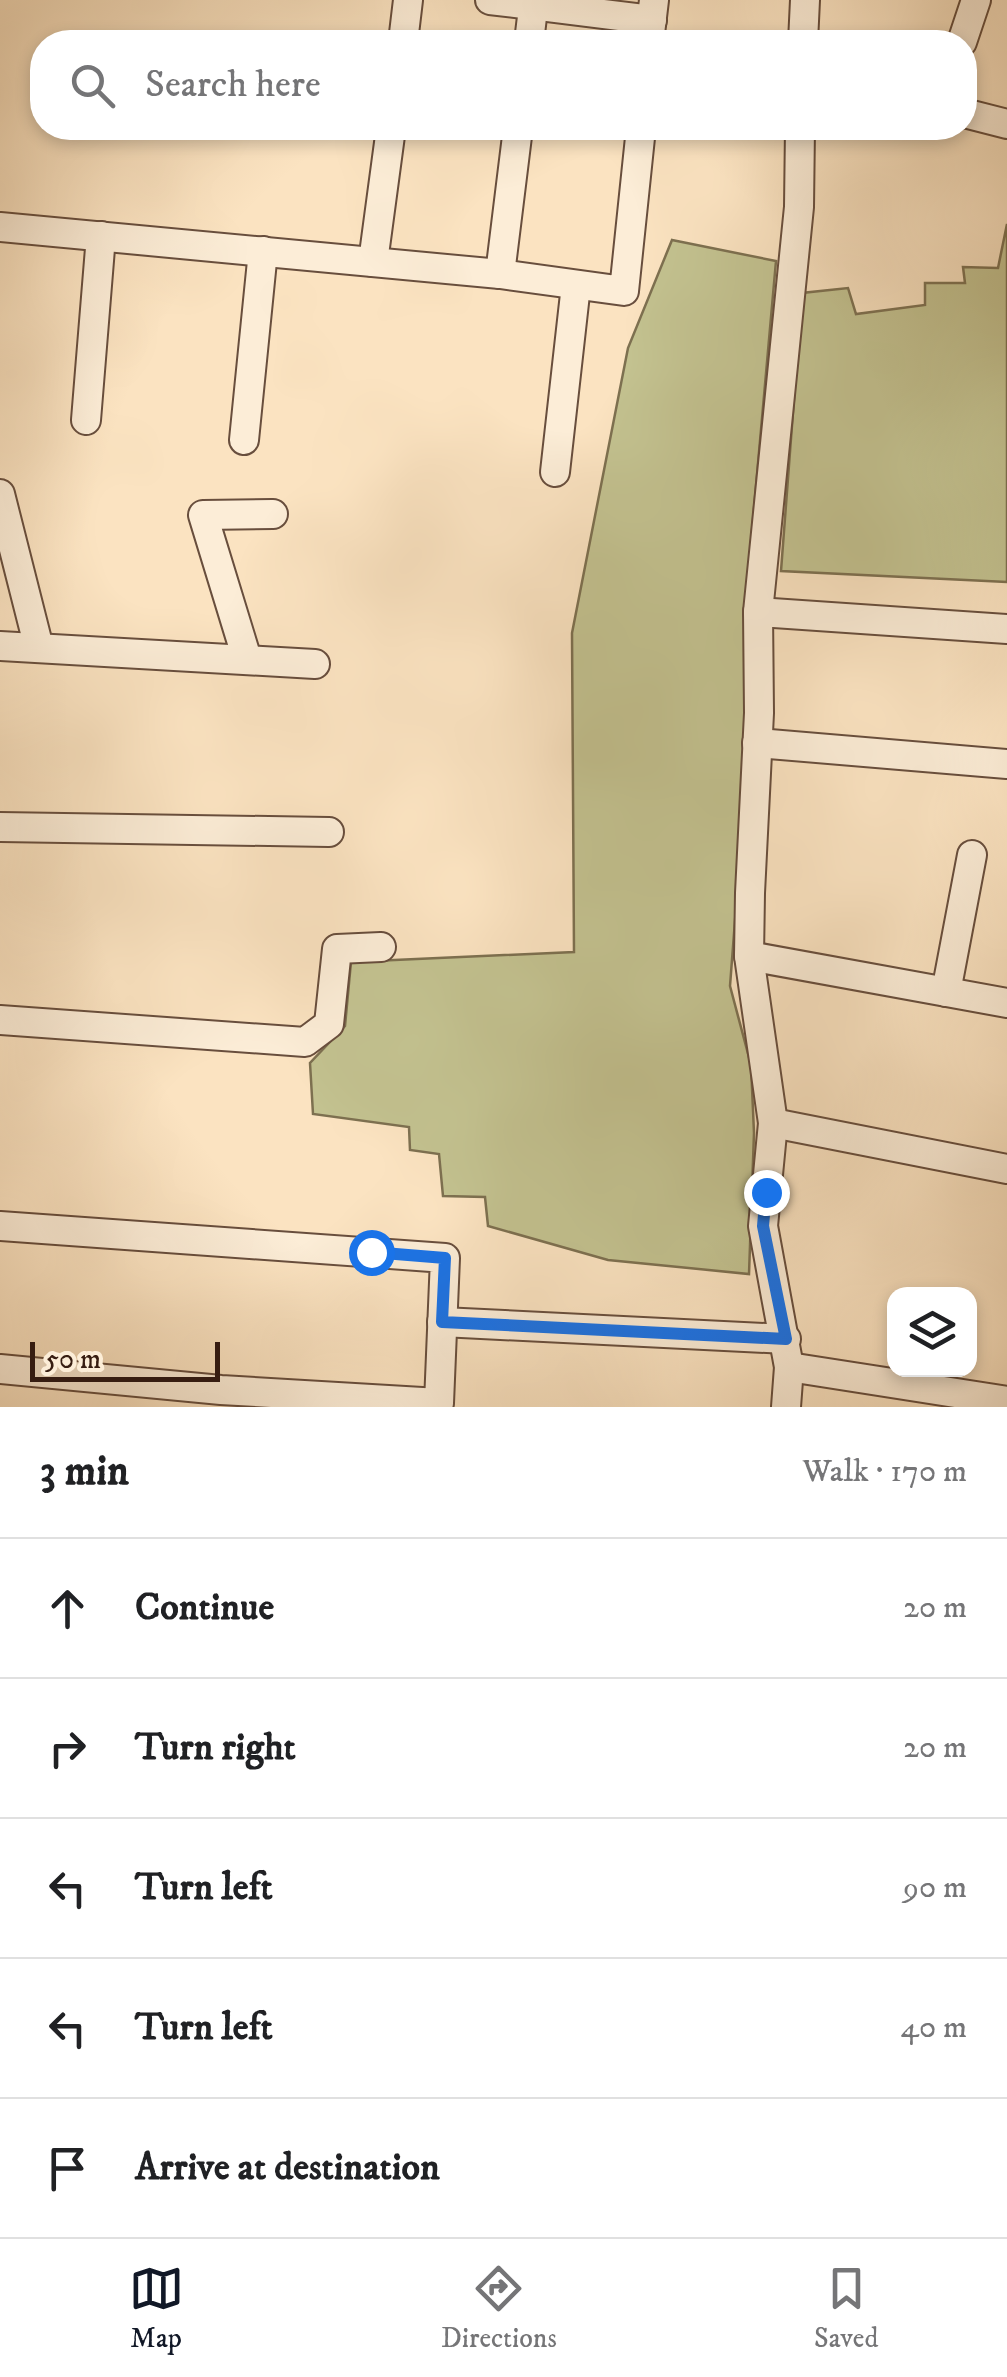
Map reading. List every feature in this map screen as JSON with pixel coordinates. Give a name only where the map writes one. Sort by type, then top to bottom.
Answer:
[{"type":"street","points":[[404,30],[408,0]]},
{"type":"street","points":[[490,0],[652,21]]},
{"type":"street","points":[[804,30],[805,0]]},
{"type":"street","points":[[966,30],[976,0]]},
{"type":"street","points":[[531,30],[534,3]]},
{"type":"street","points":[[977,116],[1007,124]]},
{"type":"street","points":[[373,262],[389,140]]},
{"type":"street","points":[[500,274],[517,140]]},
{"type":"street","points":[[0,227],[500,274],[624,291],[640,140]]},
{"type":"street","points":[[786,1407],[786,1339],[763,1226],[773,1123],[750,956],[758,612],[799,207],[800,140]]},
{"type":"street","points":[[86,420],[101,236]]},
{"type":"street","points":[[244,440],[263,251]]},
{"type":"street","points":[[555,472],[576,285]]},
{"type":"street","points":[[0,494],[38,648]]},
{"type":"street","points":[[248,659],[203,515],[273,514]]},
{"type":"street","points":[[758,612],[1007,629]]},
{"type":"street","points":[[0,646],[315,664]]},
{"type":"street","points":[[757,743],[1007,764]]},
{"type":"street","points":[[0,828],[330,832]]},
{"type":"street","points":[[946,992],[972,855]]},
{"type":"street","points":[[0,1020],[305,1042],[329,1024],[337,949],[381,947]]},
{"type":"street","points":[[750,956],[791,967],[1007,1003]]},
{"type":"street","points":[[773,1123],[1007,1170]]},
{"type":"street","points":[[0,1226],[445,1258],[439,1403],[221,1390],[0,1369]]},
{"type":"street","points":[[442,1322],[786,1339]]},
{"type":"street","points":[[789,1367],[1006,1397]]},
{"type":"shaded area","points":[[1007,224],[1007,582],[781,571],[802,293],[848,288],[856,314],[925,305],[925,283],[965,283],[963,267],[998,268]]},
{"type":"shaded area","points":[[672,240],[776,261],[747,587],[745,790],[730,986],[751,1065],[754,1133],[749,1274],[608,1260],[488,1226],[485,1197],[443,1196],[439,1154],[410,1150],[409,1127],[313,1114],[310,1063],[345,1026],[351,962],[574,952],[572,633],[628,348]]},
{"type":"route","points":[[371,1252],[445,1258],[442,1322],[786,1339],[763,1226],[766,1192]]}]
